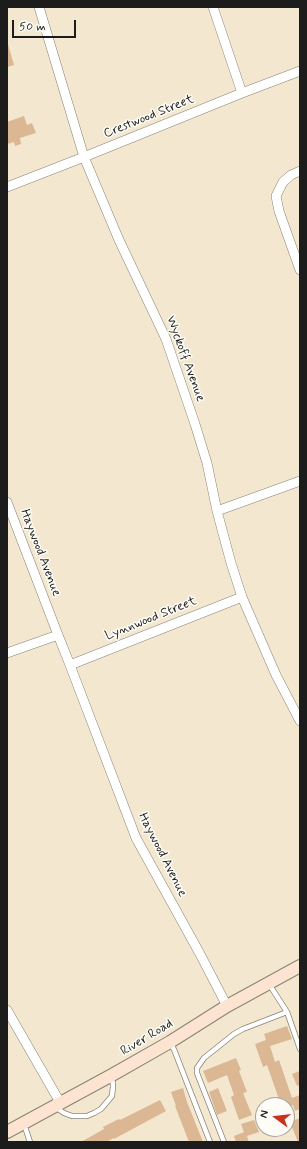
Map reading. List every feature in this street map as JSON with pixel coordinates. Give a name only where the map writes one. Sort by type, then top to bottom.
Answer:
[{"type":"street","name":"Wyckoff Avenue","points":[[39,7],[84,157],[119,240],[166,339],[207,462],[230,563],[242,597],[276,675],[300,721]]},
{"type":"street","points":[[214,7],[242,93]]},
{"type":"street","name":"Crestwood Street","points":[[7,187],[300,71]]},
{"type":"street","points":[[300,171],[291,175],[283,182],[276,196],[279,211],[300,270]]},
{"type":"street","points":[[217,511],[300,481]]},
{"type":"street","name":"Haywood Avenue","points":[[7,502],[136,838],[227,1006]]},
{"type":"street","name":"Lynnwood Street","points":[[70,665],[242,597]]},
{"type":"street","points":[[7,653],[58,634]]},
{"type":"street","name":"River Road","points":[[7,1132],[112,1075],[170,1042],[227,1006],[300,966]]},
{"type":"street","points":[[7,1010],[58,1105]]},
{"type":"lane","points":[[269,984],[287,1012],[300,1049]]},
{"type":"lane","points":[[224,1142],[197,1073],[197,1068],[204,1058],[234,1034],[287,1012]]},
{"type":"lane","points":[[170,1042],[210,1142]]},
{"type":"lane","points":[[58,1105],[64,1114],[72,1116],[87,1116],[94,1113],[101,1109],[112,1096],[112,1075]]},
{"type":"lane","points":[[24,1124],[30,1142]]},
{"type":"building","points":[[7,41],[14,65],[7,67]]},
{"type":"building","points":[[24,116],[27,125],[32,123],[36,133],[20,138],[21,144],[15,146],[14,142],[7,144],[7,122]]},
{"type":"building","points":[[287,1026],[292,1039],[270,1046],[275,1062],[279,1060],[292,1097],[278,1097],[267,1065],[263,1067],[255,1044],[266,1040],[264,1034]]},
{"type":"building","points":[[236,1058],[247,1092],[243,1093],[252,1115],[239,1120],[231,1097],[234,1095],[227,1075],[208,1083],[203,1071]]},
{"type":"building","points":[[300,1071],[300,1085],[297,1086],[292,1074]]},
{"type":"building","points":[[183,1088],[203,1142],[189,1142],[175,1106],[171,1092]]},
{"type":"building","points":[[218,1088],[227,1111],[217,1115],[209,1092]]},
{"type":"building","points":[[300,1095],[300,1109],[295,1111],[295,1097]]},
{"type":"building","points":[[160,1100],[166,1111],[114,1139],[106,1142],[81,1142],[104,1129],[103,1127]]},
{"type":"building","points":[[300,1118],[300,1142],[298,1142],[295,1134],[295,1120]]},
{"type":"building","points":[[254,1120],[255,1133],[247,1136],[249,1142],[236,1142],[234,1136],[244,1132],[241,1124]]}]
